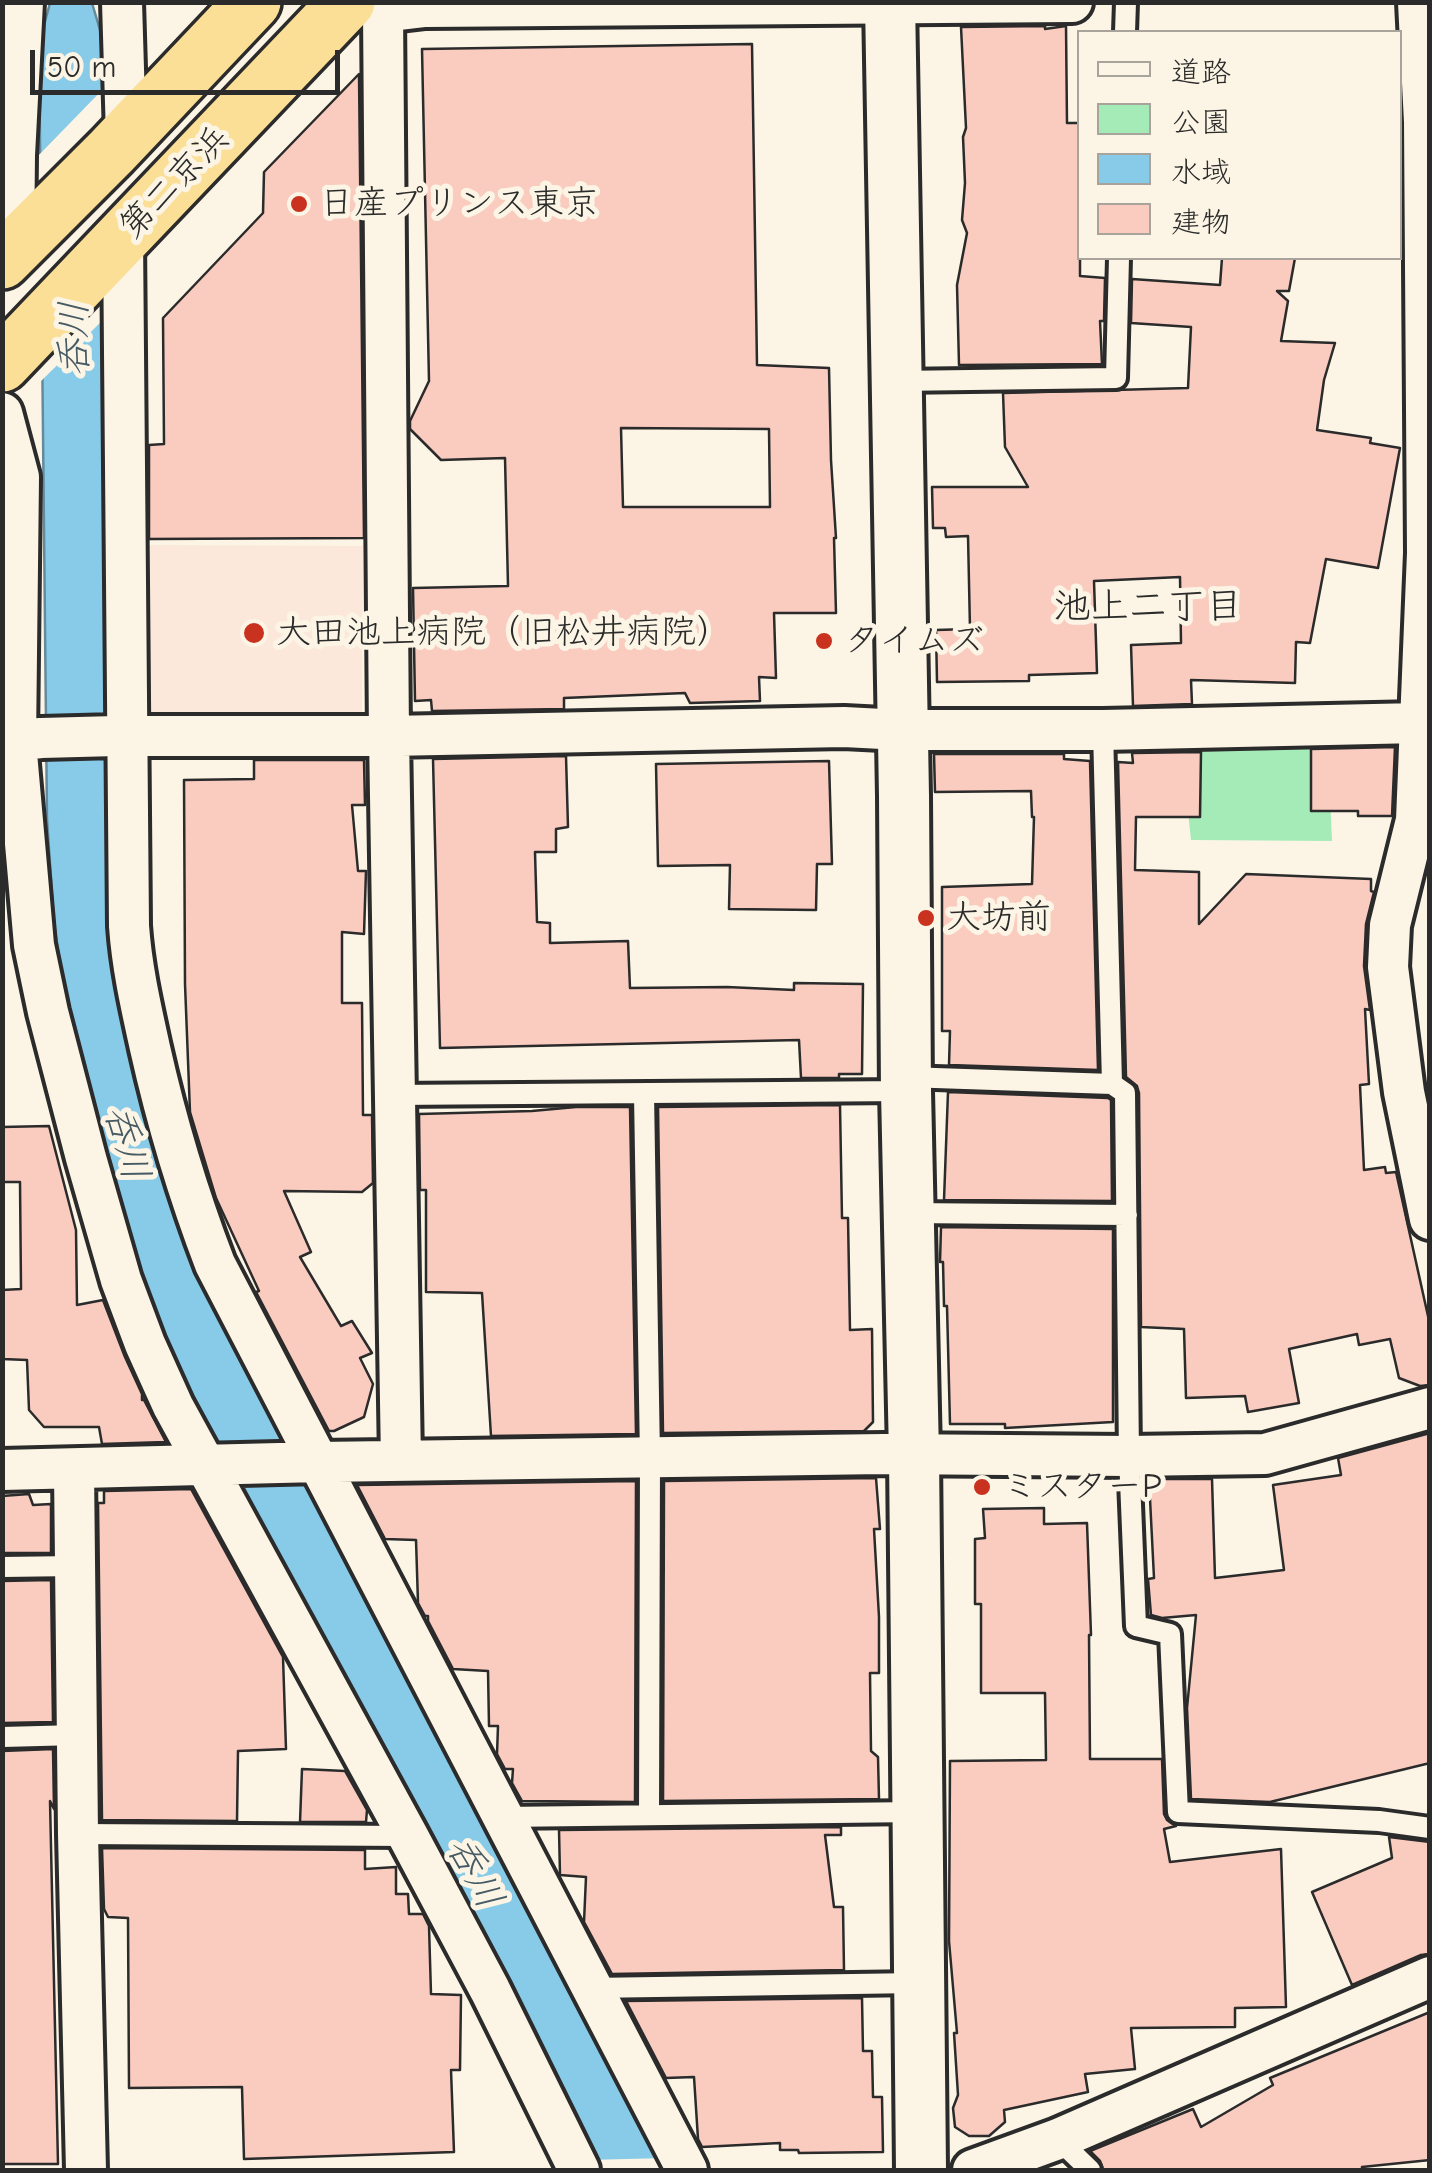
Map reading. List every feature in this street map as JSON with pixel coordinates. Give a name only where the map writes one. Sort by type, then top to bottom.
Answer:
[{"type":"highway","name":"第二京浜","points":[[16,247],[253,2]]},
{"type":"highway","name":"第二京浜","points":[[18,348],[118,243],[368,6]]},
{"type":"street","points":[[119,143],[122,2]]},
{"type":"street","points":[[401,1461],[389,736],[368,6],[1072,2]]},
{"type":"street","points":[[1418,2],[1427,94],[1428,552],[1416,820],[1390,925],[1388,967],[1404,1092],[1430,1219]]},
{"type":"street","points":[[890,4],[914,1454],[921,2170]]},
{"type":"street","points":[[16,13],[16,247]]},
{"type":"street","points":[[118,243],[123,736],[132,968],[164,1111],[187,1191],[215,1264],[314,1463],[687,2170]]},
{"type":"street","points":[[2,413],[19,477],[20,741],[34,945],[48,1012],[121,1280],[144,1344],[213,1465],[490,1990],[580,2170]]},
{"type":"street","points":[[20,741],[123,736],[844,728],[1103,730],[1419,723]]},
{"type":"street","points":[[2,1470],[914,1454],[1264,1454],[1430,1408]]},
{"type":"street","points":[[74,1470],[86,2170]]},
{"type":"street","points":[[973,2170],[1058,2139],[1430,1978]]},
{"type":"lane","points":[[1125,30],[1126,2]]},
{"type":"lane","points":[[895,381],[1116,378],[1119,260]]},
{"type":"lane","points":[[1103,730],[1112,1084]]},
{"type":"lane","points":[[394,1096],[644,1094],[906,1084],[1112,1084],[1125,1093],[1129,1456],[1136,1626],[1170,1634],[1178,1812],[1379,1821],[1430,1828]]},
{"type":"lane","points":[[644,1094],[650,1458],[649,1816]]},
{"type":"lane","points":[[909,1212],[1126,1215]]},
{"type":"lane","points":[[2,1568],[75,1566]]},
{"type":"lane","points":[[2,1736],[78,1736]]},
{"type":"lane","points":[[502,1817],[917,1812]]},
{"type":"lane","points":[[78,1834],[408,1836]]},
{"type":"lane","points":[[591,1988],[918,1983]]},
{"type":"lane","points":[[1058,2139],[1090,2170]]},
{"type":"shaded area","name":"大田池上病院（旧松井病院）","points":[[144,545],[363,546],[362,720],[147,720]]},
{"type":"green space","points":[[1327,726],[1332,841],[1191,840],[1179,729]]},
{"type":"water","name":"呑川","points":[[50,3],[92,3],[103,40],[111,759],[147,1107],[668,2170],[595,2170],[147,1304],[68,1020],[54,922],[47,819],[39,44]]},
{"type":"pier","points":[[108,84],[109,314],[37,385],[35,159]]},
{"type":"pier","points":[[667,2158],[673,2170],[591,2170],[586,2160]]},
{"type":"building","points":[[1066,26],[1067,123],[1077,123],[1077,260],[1080,276],[1105,278],[1104,321],[1100,321],[1102,364],[959,365],[957,285],[967,233],[962,220],[966,128],[961,27]]},
{"type":"building","points":[[752,44],[757,365],[829,368],[836,538],[836,613],[774,613],[776,678],[759,677],[760,701],[690,703],[685,693],[564,698],[564,709],[432,711],[431,700],[415,701],[413,588],[508,586],[505,458],[441,460],[410,429],[429,381],[422,49]],"holes":[[[621,428],[769,429],[770,507],[623,507]]]},
{"type":"building","points":[[359,74],[364,538],[149,539],[149,445],[164,444],[163,318],[263,213],[264,172]]},
{"type":"building","points":[[1222,260],[1295,260],[1289,291],[1277,291],[1288,301],[1281,341],[1335,343],[1324,380],[1317,430],[1371,438],[1370,443],[1400,448],[1378,568],[1326,559],[1310,643],[1296,642],[1295,683],[1191,680],[1192,704],[1133,706],[1131,645],[1181,643],[1180,577],[1094,581],[1097,673],[1029,675],[1029,681],[937,682],[936,630],[970,629],[968,536],[946,537],[945,528],[933,528],[932,487],[1028,487],[1005,447],[1003,393],[1188,388],[1191,327],[1131,323],[1132,279],[1220,285]]},
{"type":"building","points":[[1395,747],[1392,816],[1311,811],[1311,749]]},
{"type":"building","points":[[1201,752],[1200,817],[1136,817],[1135,870],[1199,872],[1199,924],[1246,874],[1371,879],[1374,892],[1366,924],[1364,966],[1370,1010],[1365,1009],[1369,1084],[1360,1085],[1364,1170],[1385,1167],[1386,1173],[1396,1172],[1430,1325],[1430,1385],[1420,1386],[1399,1378],[1390,1339],[1359,1345],[1357,1334],[1289,1349],[1299,1403],[1248,1412],[1245,1396],[1186,1398],[1184,1329],[1141,1327],[1139,1093],[1126,1077],[1118,762],[1133,763],[1132,753]]},
{"type":"building","points":[[934,754],[1064,754],[1064,759],[1090,761],[1098,1070],[949,1065],[950,1031],[942,1031],[942,887],[1032,884],[1034,817],[1031,791],[935,792]]},
{"type":"building","points":[[566,756],[568,827],[556,829],[556,852],[535,852],[537,922],[550,923],[550,943],[628,941],[630,988],[794,990],[794,983],[863,984],[862,1074],[801,1078],[799,1040],[440,1048],[433,759]]},
{"type":"building","points":[[254,760],[364,760],[365,805],[352,805],[358,871],[366,871],[364,934],[342,932],[342,1003],[362,1003],[363,1115],[372,1115],[373,1183],[362,1192],[284,1191],[311,1252],[300,1257],[341,1326],[352,1321],[372,1353],[360,1358],[373,1384],[364,1417],[334,1431],[329,1431],[256,1292],[259,1291],[216,1198],[190,1112],[184,780],[254,779]]},
{"type":"building","points":[[829,761],[832,864],[817,864],[816,910],[729,909],[730,865],[658,866],[656,764]]},
{"type":"building","points":[[948,1092],[1108,1098],[1112,1201],[944,1200]]},
{"type":"building","points":[[840,1105],[842,1218],[848,1218],[850,1330],[872,1329],[873,1422],[864,1431],[663,1433],[658,1107]]},
{"type":"building","points":[[630,1107],[636,1434],[491,1436],[482,1293],[426,1292],[426,1190],[420,1190],[419,1114]]},
{"type":"building","points":[[49,1126],[76,1230],[77,1305],[103,1300],[142,1400],[166,1442],[102,1444],[99,1427],[44,1427],[29,1410],[27,1360],[2,1359],[2,1290],[21,1289],[20,1182],[2,1182],[2,1127]]},
{"type":"building","points":[[941,1227],[1113,1229],[1113,1422],[1005,1428],[1005,1424],[950,1424]]},
{"type":"building","points":[[1430,1433],[1430,1763],[1270,1802],[1191,1799],[1187,1708],[1196,1615],[1151,1615],[1148,1579],[1154,1578],[1149,1479],[1212,1479],[1215,1578],[1284,1570],[1273,1485],[1341,1475],[1338,1458]]},
{"type":"building","points":[[876,1478],[880,1529],[874,1529],[879,1673],[870,1673],[871,1751],[878,1757],[879,1799],[663,1801],[664,1481]]},
{"type":"building","points":[[636,1481],[635,1802],[522,1801],[512,1783],[513,1769],[505,1769],[497,1754],[498,1726],[489,1726],[488,1671],[453,1669],[418,1603],[416,1540],[385,1539],[357,1485]]},
{"type":"building","points":[[191,1489],[283,1657],[286,1749],[238,1751],[237,1821],[102,1820],[98,1503],[104,1503],[104,1491]]},
{"type":"building","points":[[29,1494],[33,1505],[51,1504],[51,1553],[2,1553],[2,1496]]},
{"type":"building","points":[[1044,1508],[1044,1524],[1087,1523],[1090,1759],[1162,1759],[1164,1814],[1176,1826],[1164,1829],[1170,1862],[1281,1849],[1286,2007],[1235,2008],[1235,2027],[1131,2028],[1135,2069],[1085,2074],[1088,2092],[1004,2110],[1005,2122],[989,2136],[969,2136],[955,2127],[953,2108],[958,2095],[949,1941],[950,1761],[1046,1760],[1045,1693],[981,1693],[981,1604],[975,1604],[975,1539],[985,1538],[983,1509]]},
{"type":"building","points":[[51,1580],[53,1722],[2,1723],[2,1581]]},
{"type":"building","points":[[53,1749],[54,1809],[50,1801],[58,2164],[2,2164],[2,1751]]},
{"type":"building","points":[[302,1769],[345,1771],[367,1810],[366,1822],[300,1822]]},
{"type":"building","points":[[841,1827],[841,1835],[825,1835],[834,1907],[843,1907],[844,1970],[612,1974],[584,1922],[586,1877],[560,1875],[559,1830]]},
{"type":"building","points":[[1389,1837],[1430,1842],[1430,1954],[1352,1985],[1312,1892],[1392,1858]]},
{"type":"building","points":[[102,1848],[365,1850],[365,1869],[396,1867],[396,1894],[408,1894],[409,1914],[423,1914],[429,1926],[431,1994],[461,1995],[460,2070],[451,2070],[454,2152],[244,2159],[242,2087],[129,2088],[128,1918],[108,1917],[104,1909]]},
{"type":"building","points":[[862,1998],[863,2051],[872,2051],[873,2097],[882,2097],[883,2152],[799,2153],[780,2150],[780,2143],[702,2147],[698,2139],[694,2077],[666,2078],[626,2001]]},
{"type":"building","points":[[1430,2012],[1430,2160],[1362,2170],[1103,2170],[1090,2151],[1193,2109],[1201,2127],[1273,2085],[1270,2078]]},
{"type":"place","name":"日産プリンス東京","points":[[299,204]]},
{"type":"place","name":"大田池上病院（旧松井病院）","points":[[254,633]]},
{"type":"place","name":"タイムズ","points":[[824,641]]},
{"type":"place","name":"大坊前","points":[[926,918]]},
{"type":"place","name":"ミスターP","points":[[982,1487]]},
{"type":"district","name":"池上二丁目","points":[[1148,607]]}]
